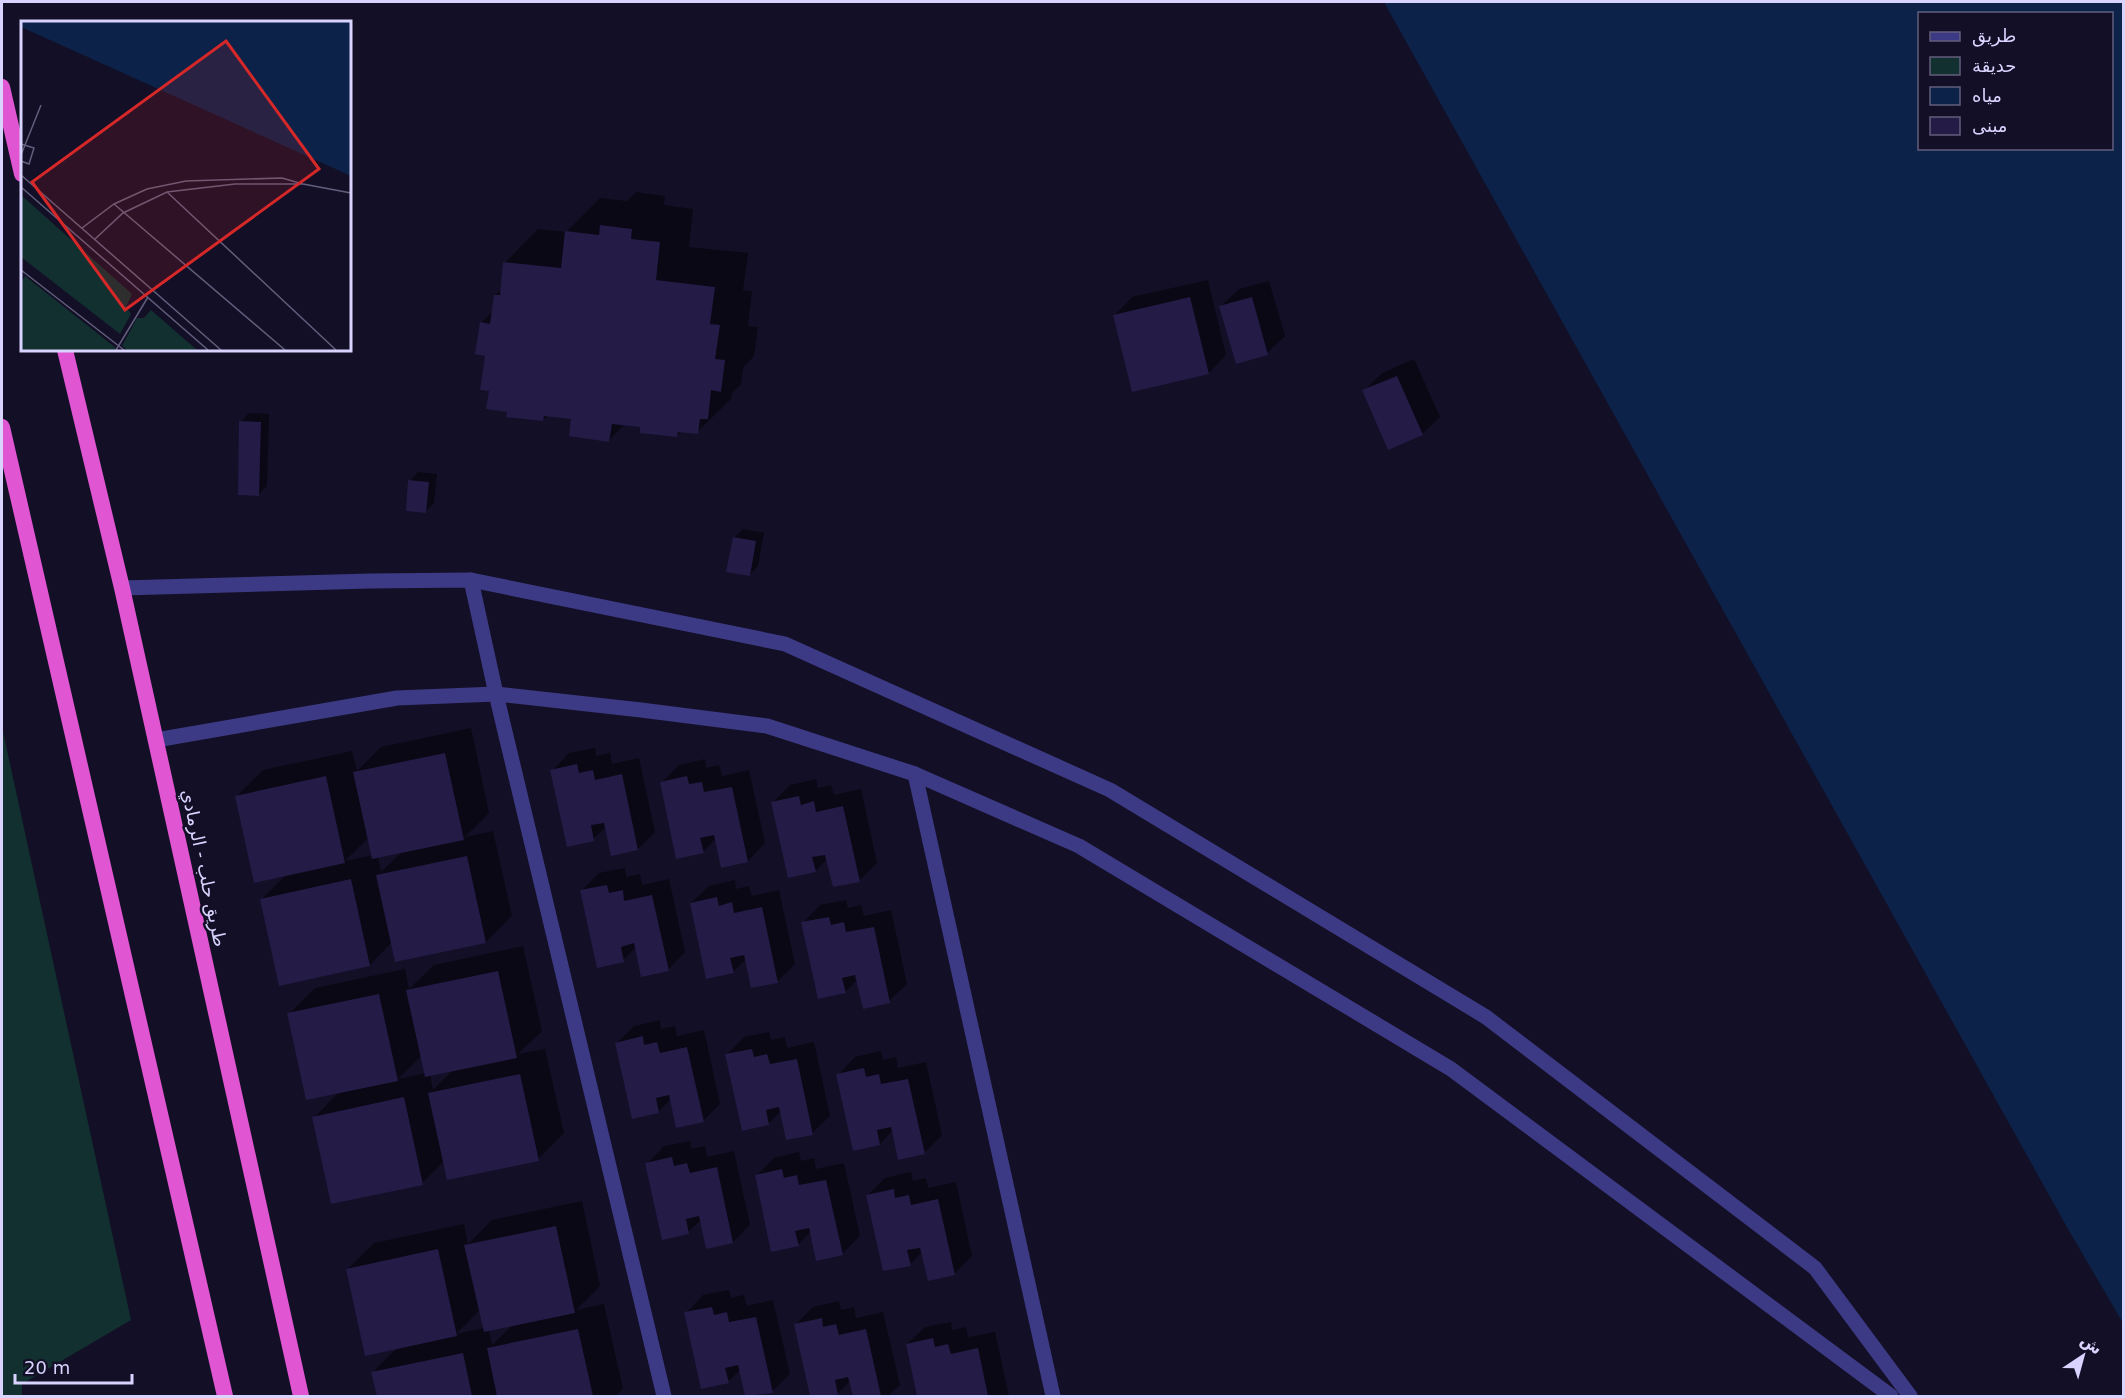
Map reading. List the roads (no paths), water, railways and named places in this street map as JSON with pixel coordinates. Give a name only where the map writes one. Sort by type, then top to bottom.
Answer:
[{"type":"highway","points":[[2,87],[21,170]]},
{"type":"highway","name":"طريق حلب - الرمادي","points":[[65,351],[122,588],[301,1396]]},
{"type":"highway","points":[[2,428],[225,1396]]},
{"type":"street","points":[[471,580],[496,694],[664,1396]]},
{"type":"street","points":[[122,588],[471,580],[786,644],[1110,790],[1486,1017],[1815,1268],[1910,1396]]},
{"type":"street","points":[[156,740],[397,698],[496,694],[767,726],[915,774],[1079,846],[1451,1069],[1891,1396]]},
{"type":"street","points":[[915,774],[1053,1396]]},
{"type":"water","points":[[1384,2],[2123,2],[2123,1323],[2068,1229]]}]
